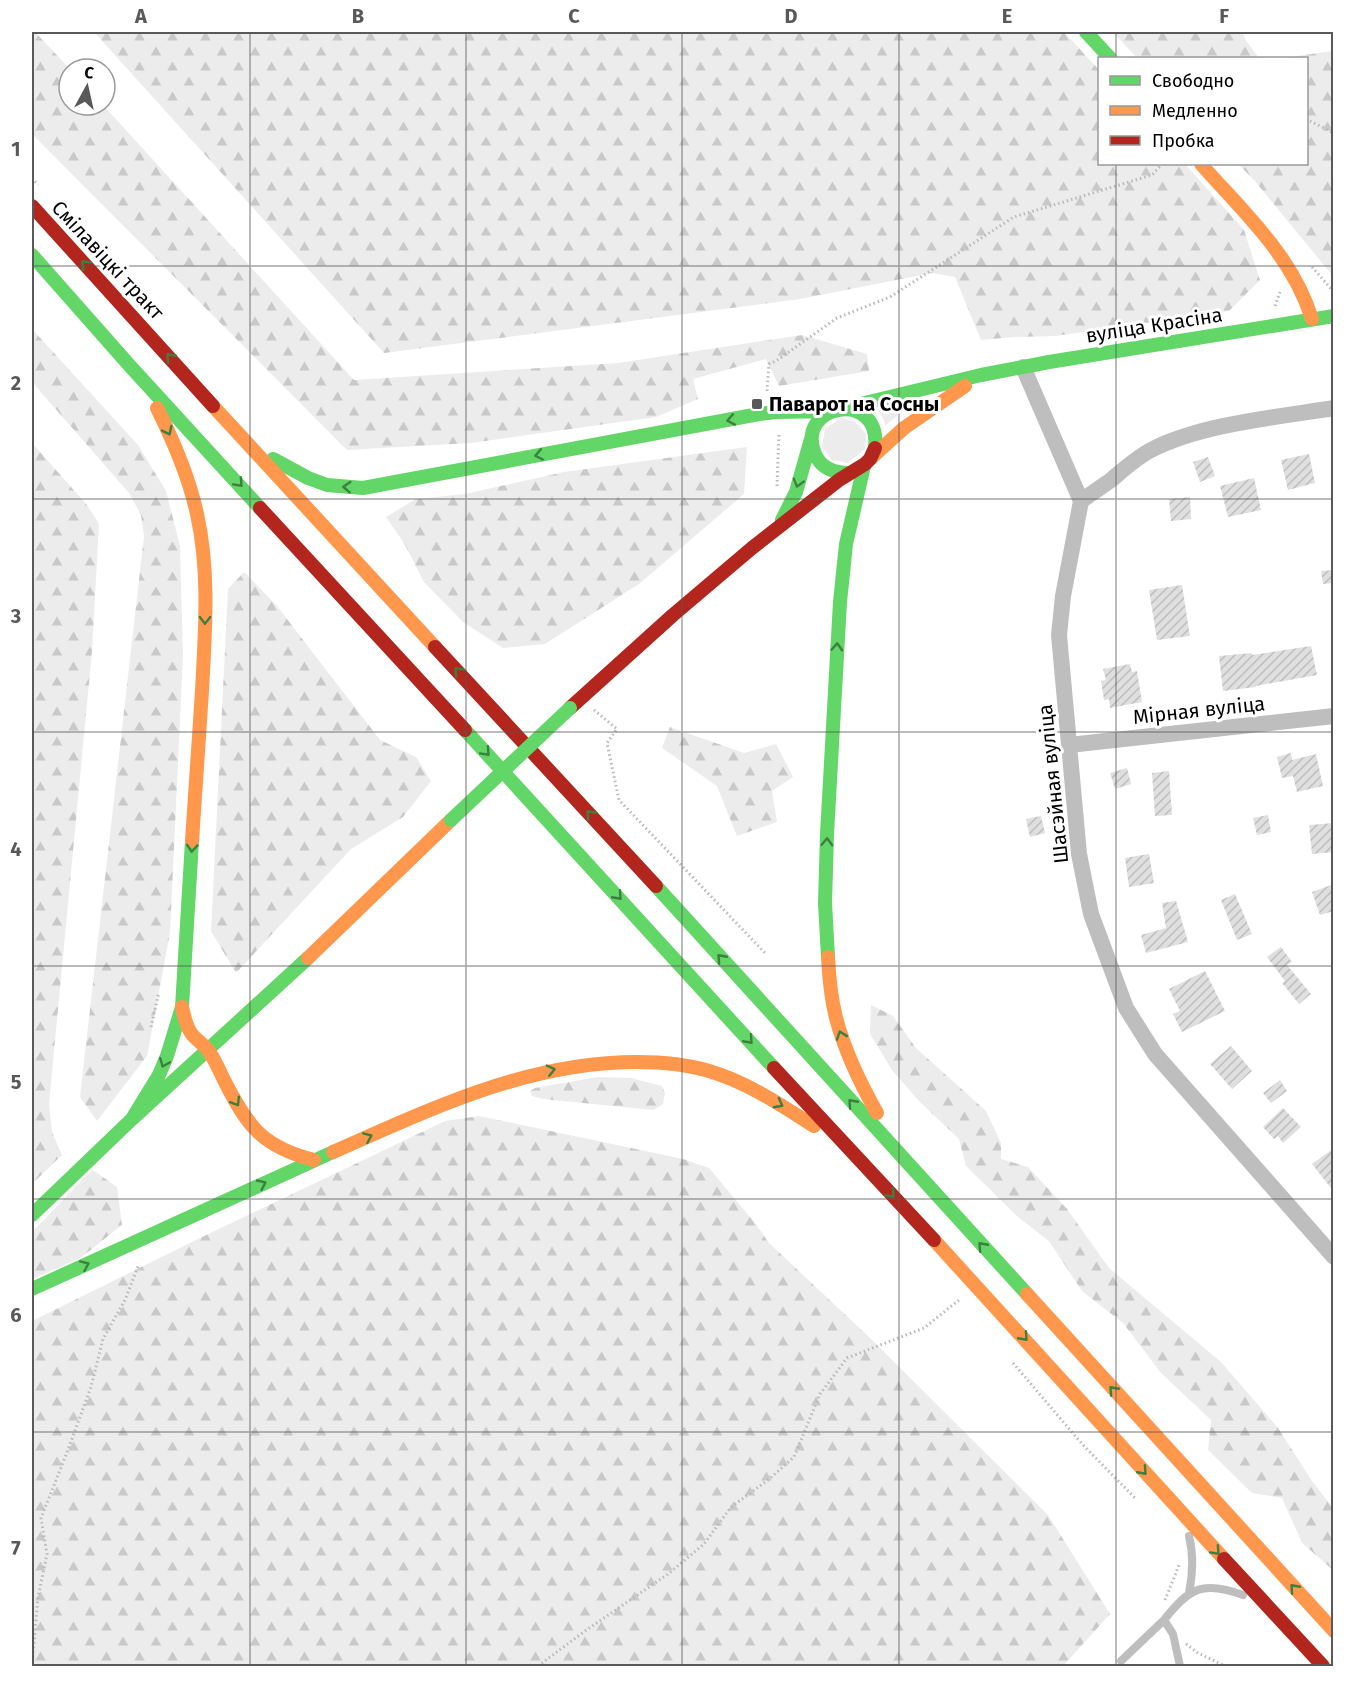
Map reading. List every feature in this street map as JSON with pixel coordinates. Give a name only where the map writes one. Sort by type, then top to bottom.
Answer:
[{"type":"main road","points":[[1086,32],[1109,57]]},
{"type":"main road","points":[[1202,165],[1276,248],[1289,267],[1312,319]]},
{"type":"main road","name":"Смілавіцкі тракт","points":[[32,206],[251,448],[578,801],[906,1161]]},
{"type":"main road","points":[[32,255],[142,379],[984,1293],[1323,1666]]},
{"type":"main road","name":"вуліца Красіна","points":[[251,448],[308,478],[327,485],[363,488],[776,412],[837,410],[1023,367],[1334,316]]},
{"type":"main road","name":"вуліца Красіна","points":[[868,462],[887,441],[908,424],[981,375]]},
{"type":"main road","points":[[132,1119],[159,1075],[182,1007],[206,621],[205,579],[199,527],[187,480],[172,438],[142,379]]},
{"type":"main road","points":[[778,527],[796,492],[818,420],[837,410],[858,412],[868,419],[876,439],[875,449],[868,462],[846,544],[840,602],[825,903],[830,988],[836,1019],[857,1077],[906,1161],[1334,1631]]},
{"type":"main road","points":[[812,436],[811,445],[816,458],[825,467],[837,472],[849,473]]},
{"type":"main road","points":[[32,1215],[132,1119],[296,971],[336,930],[570,708],[698,592],[778,527],[849,473],[868,462]]},
{"type":"main road","points":[[182,1007],[185,1022],[191,1033],[208,1050],[239,1108],[263,1136],[274,1146],[290,1154],[314,1160]]},
{"type":"main road","points":[[32,1289],[314,1160],[473,1092],[574,1065],[647,1062],[713,1072],[787,1109],[851,1151]]},
{"type":"street","points":[[1023,367],[1081,501],[1151,450],[1178,439],[1230,425],[1334,408]]},
{"type":"street","name":"Шасэйная вуліца","points":[[1081,501],[1063,596],[1059,635],[1079,854],[1091,914],[1126,1008],[1155,1054],[1334,1257]]},
{"type":"street","name":"Мірная вуліца","points":[[1069,745],[1334,716]]},
{"type":"lane","points":[[1177,1508],[1190,1536],[1193,1554],[1193,1572],[1189,1593]]},
{"type":"lane","points":[[1122,1661],[1189,1593],[1202,1588],[1212,1587],[1231,1591],[1268,1606]]},
{"type":"lane","points":[[1164,1620],[1173,1634],[1180,1666]]},
{"type":"path","points":[[1308,120],[1334,133]]},
{"type":"path","points":[[777,495],[779,438],[777,400],[767,397],[769,364],[837,318],[890,297],[1014,217],[1152,175],[1161,165]]},
{"type":"path","points":[[32,177],[39,186]]},
{"type":"path","points":[[588,705],[617,729],[607,743],[618,800],[765,953]]},
{"type":"path","points":[[148,1036],[161,982]]},
{"type":"path","points":[[32,1666],[38,1597],[47,1554],[41,1518],[91,1387],[103,1339],[125,1300],[140,1266],[136,1242]]},
{"type":"path","points":[[538,1666],[668,1574],[704,1544],[731,1507],[768,1480],[794,1457],[820,1394],[847,1358],[924,1328],[960,1299]]},
{"type":"path","points":[[1014,1363],[1083,1445],[1140,1503]]},
{"type":"path","points":[[1174,1607],[1164,1600],[1180,1561]]},
{"type":"path","points":[[1173,1634],[1198,1653],[1225,1666]]},
{"type":"green space","points":[[32,32],[35,32],[59,57],[57,117],[114,117],[354,380],[618,363],[802,335],[867,354],[869,371],[779,386],[766,359],[693,379],[698,399],[656,417],[471,443],[347,450],[32,134]]},
{"type":"green space","points":[[94,32],[1064,32],[1098,69],[1098,165],[1186,165],[1244,230],[1260,280],[1229,311],[1055,336],[981,340],[955,277],[932,273],[800,299],[384,353]]},
{"type":"green space","points":[[1113,32],[1242,32],[1258,57],[1136,57]]},
{"type":"green space","points":[[1334,51],[1333,276],[1239,165],[1308,165],[1308,57],[1290,57]]},
{"type":"green space","points":[[32,329],[138,445],[166,491],[180,546],[183,657],[170,933],[147,1056],[97,1121],[80,1097],[144,536],[141,515],[129,493],[32,382]]},
{"type":"green space","points":[[911,404],[886,425],[879,411]]},
{"type":"green space","points":[[841,418],[855,421],[866,434],[865,449],[848,463],[832,460],[822,447],[825,429]]},
{"type":"green space","points":[[32,443],[87,505],[99,524],[92,651],[49,1104],[52,1132],[62,1155],[32,1184]]},
{"type":"green space","points":[[747,447],[744,494],[639,584],[545,644],[503,648],[463,622],[424,582],[404,543],[386,517],[416,499],[465,494],[564,472]]},
{"type":"green space","points":[[244,572],[277,606],[380,740],[416,757],[431,781],[403,817],[351,849],[236,973],[211,931],[228,589]]},
{"type":"green space","points":[[670,727],[744,753],[776,744],[793,777],[772,791],[777,822],[737,836],[717,786],[662,748]]},
{"type":"green space","points":[[871,1005],[893,1016],[916,1048],[986,1111],[1001,1143],[1001,1159],[1028,1167],[1067,1209],[1109,1268],[1221,1362],[1278,1428],[1312,1481],[1333,1508],[1333,1570],[1302,1543],[1282,1498],[1252,1493],[1208,1450],[1211,1420],[1161,1373],[1123,1323],[1082,1291],[1049,1241],[1018,1217],[966,1166],[959,1139],[919,1101],[892,1070],[870,1034]]},
{"type":"green space","points":[[598,1077],[631,1078],[662,1086],[665,1093],[663,1104],[653,1110],[543,1099],[532,1096],[530,1091],[535,1088]]},
{"type":"green space","points":[[479,1116],[683,1159],[709,1168],[769,1243],[869,1337],[1048,1515],[1110,1614],[1063,1666],[32,1666],[32,1321],[445,1121]]},
{"type":"green space","points":[[93,1170],[117,1187],[122,1225],[79,1259],[32,1279],[32,1232]]},
{"type":"building","points":[[1309,454],[1315,483],[1288,490],[1281,460]]},
{"type":"building","points":[[1208,457],[1215,476],[1200,482],[1193,462]]},
{"type":"building","points":[[1254,478],[1261,510],[1228,517],[1220,486]]},
{"type":"building","points":[[1190,497],[1191,519],[1171,521],[1169,499]]},
{"type":"building","points":[[1334,570],[1334,583],[1323,584],[1321,571]]},
{"type":"building","points":[[1182,585],[1190,636],[1157,640],[1149,590]]},
{"type":"building","points":[[1311,646],[1317,675],[1223,691],[1219,656],[1252,653],[1252,655]]},
{"type":"building","points":[[1130,664],[1132,672],[1137,671],[1142,702],[1110,708],[1109,699],[1104,700],[1101,681],[1106,680],[1103,669]]},
{"type":"building","points":[[1291,753],[1292,760],[1316,754],[1323,786],[1297,792],[1293,776],[1282,778],[1277,757]]},
{"type":"building","points":[[1127,768],[1131,784],[1115,789],[1110,773]]},
{"type":"building","points":[[1169,771],[1172,815],[1155,816],[1152,773]]},
{"type":"building","points":[[1268,815],[1271,832],[1257,835],[1253,818]]},
{"type":"building","points":[[1041,816],[1045,833],[1030,837],[1026,819]]},
{"type":"building","points":[[1334,823],[1334,852],[1312,854],[1309,825]]},
{"type":"building","points":[[1149,854],[1154,883],[1129,887],[1125,858]]},
{"type":"building","points":[[1334,884],[1334,911],[1320,915],[1312,892]]},
{"type":"building","points":[[1235,894],[1252,934],[1237,940],[1221,900]]},
{"type":"building","points":[[1176,901],[1188,942],[1146,953],[1141,935],[1166,928],[1162,903]]},
{"type":"building","points":[[1281,947],[1292,962],[1287,965],[1311,994],[1299,1004],[1282,983],[1285,981],[1267,957]]},
{"type":"building","points":[[1205,971],[1225,1011],[1182,1032],[1173,1014],[1180,1011],[1169,989]]},
{"type":"building","points":[[1231,1046],[1252,1071],[1232,1089],[1210,1064]]},
{"type":"building","points":[[1280,1080],[1287,1091],[1271,1103],[1263,1093]]},
{"type":"building","points":[[1283,1108],[1301,1127],[1283,1143],[1278,1136],[1274,1139],[1263,1127]]},
{"type":"building","points":[[1334,1148],[1334,1192],[1312,1164]]},
{"type":"traffic: fast","points":[[1086,32],[1109,57]]},
{"type":"traffic: fast","points":[[32,255],[260,508]]},
{"type":"traffic: fast","points":[[844,408],[981,375],[1049,362],[1334,316]]},
{"type":"traffic: fast","points":[[849,473],[829,469],[818,459],[812,437],[816,423],[827,414],[840,410],[854,411],[866,417],[874,429],[875,448]]},
{"type":"traffic: fast","points":[[273,459],[308,478],[327,485],[363,488],[759,414],[831,411]]},
{"type":"traffic: fast","points":[[782,520],[796,492],[811,439]]},
{"type":"traffic: fast","points":[[828,957],[825,903],[827,834],[840,602],[846,544],[864,466]]},
{"type":"traffic: fast","points":[[451,820],[570,708]]},
{"type":"traffic: fast","points":[[465,730],[774,1068]]},
{"type":"traffic: fast","points":[[132,1119],[159,1075],[182,1007],[192,841]]},
{"type":"traffic: fast","points":[[656,886],[1027,1294]]},
{"type":"traffic: fast","points":[[32,1215],[132,1119],[308,958]]},
{"type":"traffic: fast","points":[[32,1289],[333,1152]]},
{"type":"traffic: slow","points":[[1202,165],[1250,218],[1279,255],[1303,296],[1312,319]]},
{"type":"traffic: slow","points":[[871,458],[904,428],[965,386]]},
{"type":"traffic: slow","points":[[213,406],[435,647]]},
{"type":"traffic: slow","points":[[157,408],[190,487],[204,558],[206,602],[192,841]]},
{"type":"traffic: slow","points":[[308,958],[451,820]]},
{"type":"traffic: slow","points":[[828,957],[834,1010],[840,1031],[854,1067],[877,1113]]},
{"type":"traffic: slow","points":[[182,1007],[189,1030],[210,1053],[233,1098],[250,1123],[259,1133],[282,1149],[314,1160]]},
{"type":"traffic: slow","points":[[333,1152],[480,1091],[518,1079],[596,1064],[655,1062],[709,1071],[750,1088],[814,1126]]},
{"type":"traffic: slow","points":[[934,1240],[1224,1559]]},
{"type":"traffic: slow","points":[[1027,1294],[1334,1631]]},
{"type":"traffic: jam","points":[[32,206],[213,406]]},
{"type":"traffic: jam","points":[[570,708],[673,615],[752,548],[839,480],[865,464],[875,448]]},
{"type":"traffic: jam","points":[[260,508],[465,730]]},
{"type":"traffic: jam","points":[[435,647],[656,886]]},
{"type":"traffic: jam","points":[[774,1068],[934,1240]]},
{"type":"traffic: jam","points":[[1224,1559],[1323,1666]]},
{"type":"place","name":"Паварот на Сосны","points":[[757,404]]}]
